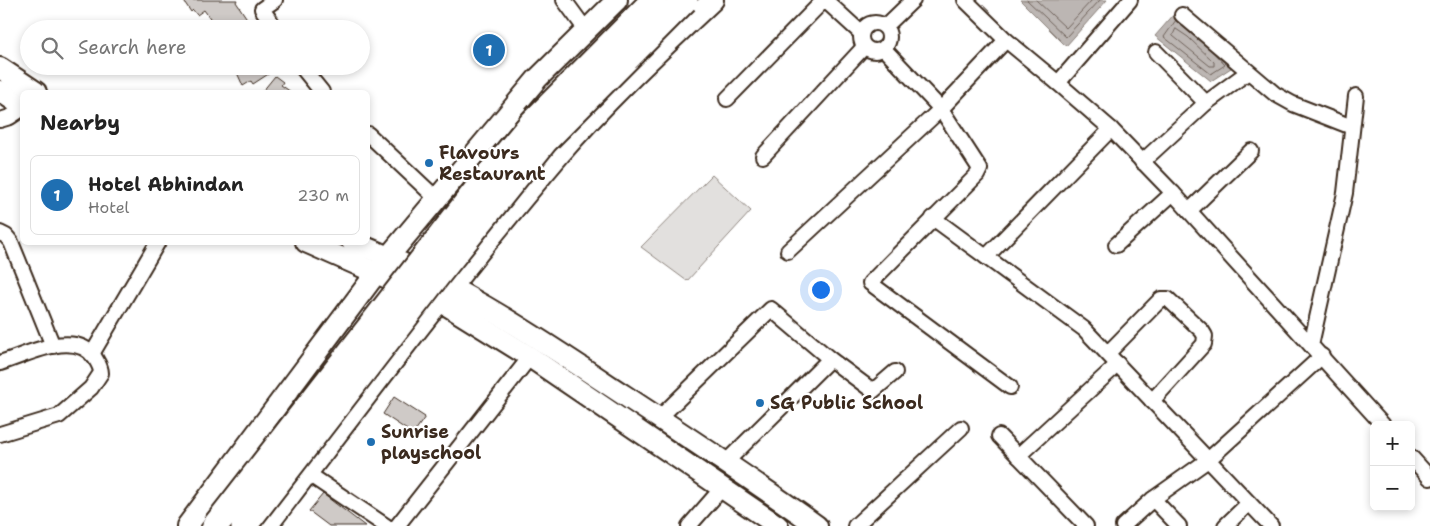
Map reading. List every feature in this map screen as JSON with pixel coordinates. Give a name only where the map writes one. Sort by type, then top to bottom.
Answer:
[{"type":"highway","points":[[215,526],[532,123],[654,0]]},
{"type":"highway","points":[[244,526],[437,276],[545,141],[685,0]]},
{"type":"street","points":[[270,20],[259,4],[275,0]]},
{"type":"street","points":[[564,0],[586,30]]},
{"type":"street","points":[[187,526],[388,256],[537,79],[616,0]]},
{"type":"street","points":[[267,526],[446,294],[560,154],[657,53],[713,0]]},
{"type":"street","points":[[727,99],[824,0],[874,52],[884,48],[889,38],[885,27]]},
{"type":"street","points":[[885,27],[913,0]]},
{"type":"street","points":[[965,0],[1006,40],[1111,129],[1173,193],[1379,421]]},
{"type":"street","points":[[1058,83],[1130,0]]},
{"type":"street","points":[[1182,15],[1275,94],[1293,104],[1352,127]]},
{"type":"street","points":[[763,156],[862,40],[868,25],[874,23],[885,27]]},
{"type":"street","points":[[788,251],[941,109],[1006,40]]},
{"type":"street","points":[[884,48],[941,109],[980,169],[977,175],[870,283],[1010,387]]},
{"type":"street","points":[[1156,52],[1206,103]]},
{"type":"street","points":[[0,68],[33,90]]},
{"type":"street","points":[[1142,162],[1206,103],[1248,72]]},
{"type":"street","points":[[308,75],[320,90]]},
{"type":"street","points":[[0,91],[20,106]]},
{"type":"street","points":[[1311,345],[1342,210],[1356,96]]},
{"type":"street","points":[[0,120],[10,117],[20,110]]},
{"type":"street","points":[[986,257],[1111,129]]},
{"type":"street","points":[[370,136],[437,199]]},
{"type":"street","points":[[1189,211],[1252,151]]},
{"type":"street","points":[[1116,245],[1173,193]]},
{"type":"street","points":[[934,218],[1075,321],[1108,353],[1271,526]]},
{"type":"street","points":[[0,233],[11,242],[53,346]]},
{"type":"street","points":[[92,354],[156,245]]},
{"type":"street","points":[[313,245],[377,273],[446,294],[544,342],[727,462],[817,526]]},
{"type":"street","points":[[360,245],[388,256],[446,294],[530,357],[778,526]]},
{"type":"street","points":[[1108,353],[1161,299],[1168,299],[1202,331],[1205,336],[1204,344],[1152,401]]},
{"type":"street","points":[[659,418],[772,309],[830,359],[873,391],[895,372]]},
{"type":"street","points":[[0,363],[53,346],[77,345],[92,354],[101,368],[100,376],[92,388],[70,408],[47,421],[0,434]]},
{"type":"street","points":[[1123,526],[1153,499],[1208,460],[1322,356]]},
{"type":"street","points":[[397,526],[530,357]]},
{"type":"street","points":[[727,462],[830,359]]},
{"type":"street","points":[[1018,456],[1118,364]]},
{"type":"street","points":[[856,526],[961,428]]},
{"type":"street","points":[[999,436],[1086,526]]},
{"type":"street","points":[[1415,461],[1430,478]]},
{"type":"street","points":[[307,473],[386,526]]},
{"type":"street","points":[[689,526],[723,487]]},
{"type":"street","points":[[1153,499],[1179,526]]},
{"type":"street","points":[[1225,526],[1249,503]]},
{"type":"shaded area","points":[[712,175],[751,211],[687,281],[641,247]]},
{"type":"water","points":[[1020,0],[1107,0],[1066,46]]},
{"type":"water","points":[[1176,12],[1196,28],[1234,66],[1211,81],[1155,36]]},
{"type":"building","points":[[183,0],[237,0],[236,2],[248,20],[211,20],[204,10],[197,15],[193,10],[191,12]]},
{"type":"building","points":[[238,75],[267,75],[253,84],[251,81],[243,86]]},
{"type":"building","points":[[275,76],[283,82],[281,85],[288,90],[264,90]]},
{"type":"building","points":[[394,397],[425,417],[413,434],[383,414]]},
{"type":"building","points":[[323,494],[365,526],[329,526],[309,511]]},
{"type":"place","name":"Hotel Abhindan","points":[[489,50]]},
{"type":"place","name":"Flavours Restaurant","points":[[429,163]]},
{"type":"place","name":"SG Public School","points":[[760,403]]},
{"type":"place","name":"Sunrise playschool","points":[[371,442]]}]
